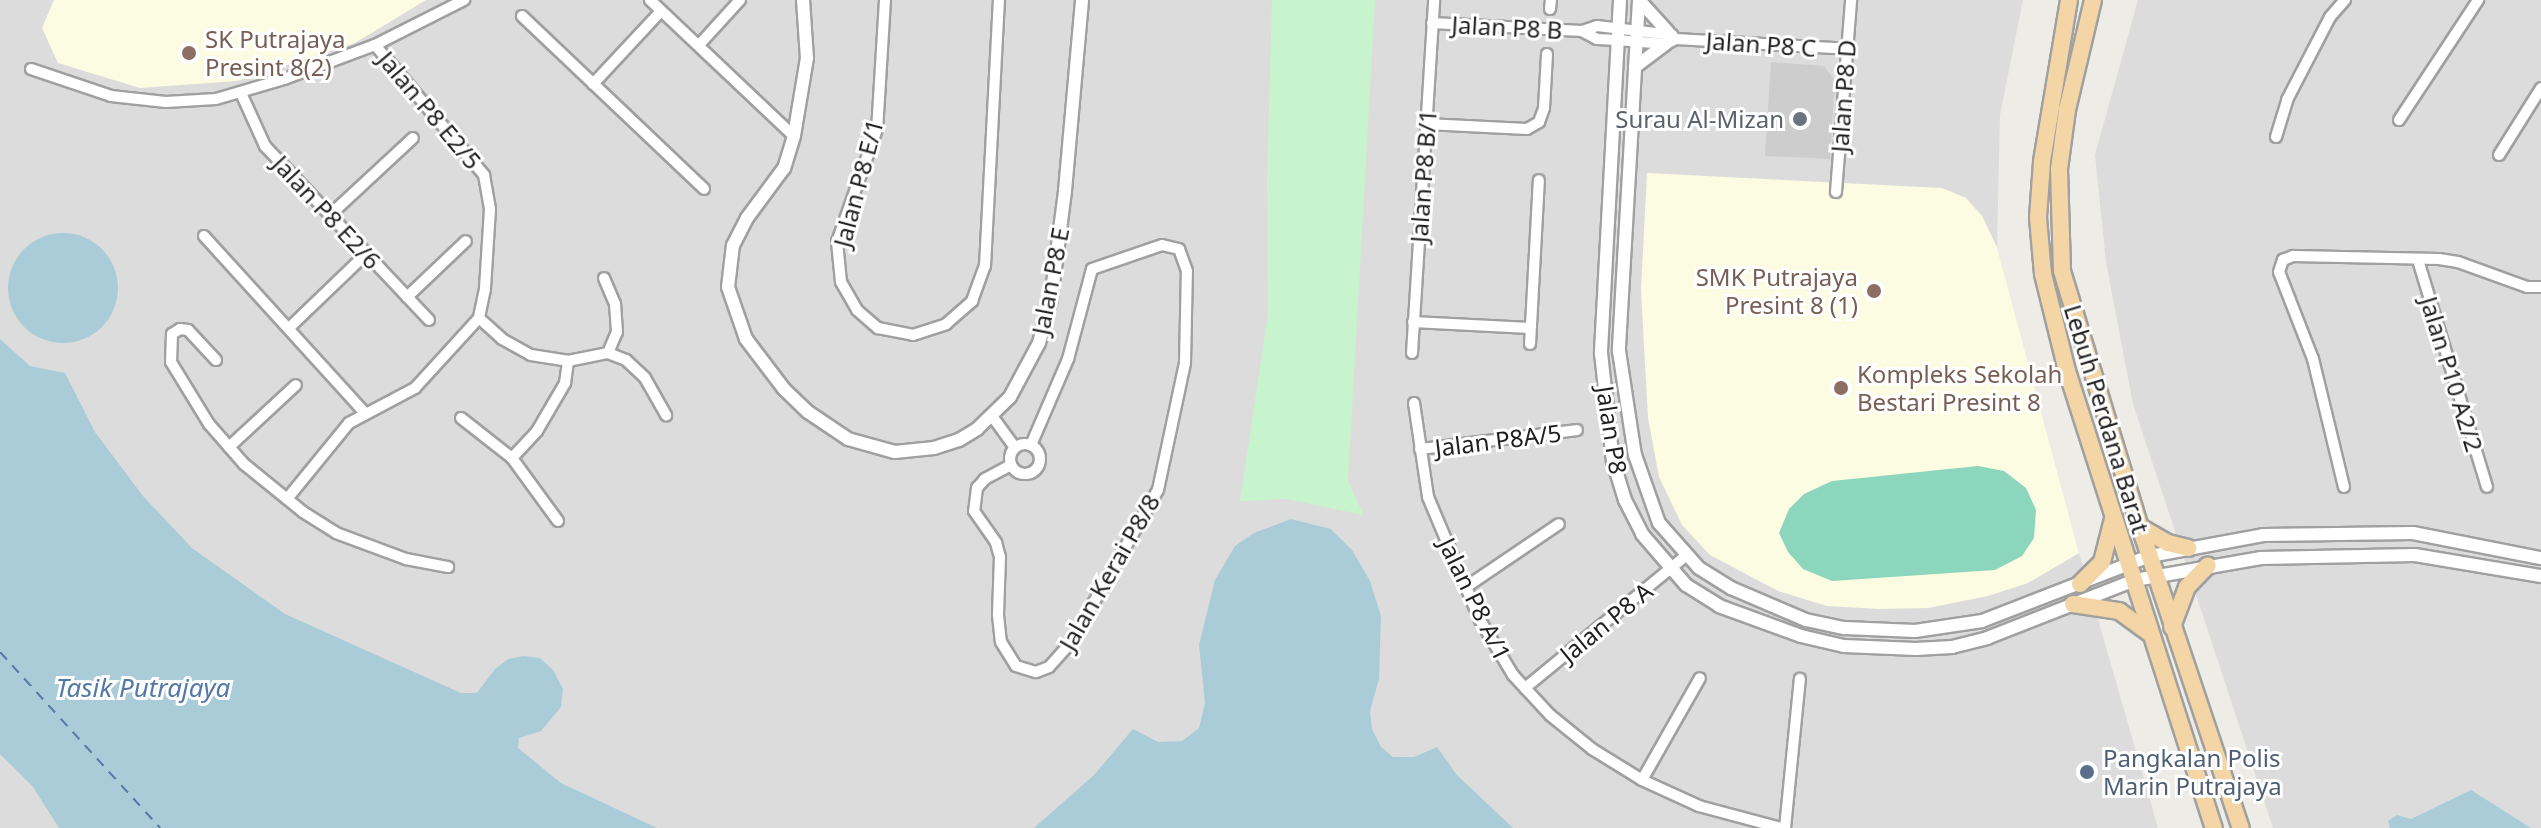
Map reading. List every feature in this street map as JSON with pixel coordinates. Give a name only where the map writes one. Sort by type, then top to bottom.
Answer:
[{"type":"main road","name":"Lebuh Perdana Barat","points":[[2093,0],[2067,110],[2059,169],[2062,271],[2172,627],[2241,828]]},
{"type":"main road","name":"Lebuh Perdana Barat","points":[[2068,2],[2042,162],[2038,218],[2043,274],[2067,371],[2214,828]]},
{"type":"main road","points":[[2080,584],[2102,562],[2114,518]]},
{"type":"main road","points":[[2140,527],[2168,543],[2188,548]]},
{"type":"main road","points":[[2172,627],[2187,587],[2208,565]]},
{"type":"main road","points":[[2073,604],[2119,611],[2152,635]]},
{"type":"street","points":[[31,69],[111,96],[166,102],[241,93],[375,45],[464,0]]},
{"type":"street","points":[[650,0],[794,136]]},
{"type":"street","points":[[699,45],[740,0]]},
{"type":"street","name":"Jalan P8 E","points":[[803,0],[807,58],[794,136],[784,168],[747,218],[733,245],[728,287],[735,312],[761,360],[808,412],[848,439],[895,452],[934,448],[968,436],[1010,397],[1032,357],[1051,299],[1082,0]]},
{"type":"street","name":"Jalan P8 E/1","points":[[885,0],[877,129],[837,242],[841,282],[857,310],[878,328],[913,335],[946,324],[972,301],[985,266],[999,0]]},
{"type":"street","name":"Jalan P8 B/1","points":[[1412,353],[1434,0]]},
{"type":"street","name":"Jalan P8","points":[[1620,0],[1601,353],[1613,461],[1625,500],[1642,534],[1686,585],[1719,606],[1801,636],[1844,646],[1952,647],[1987,638],[2135,580],[2261,558],[2415,555],[2541,576]]},
{"type":"street","points":[[1635,67],[1670,38],[1639,0]]},
{"type":"street","name":"Jalan P8","points":[[1639,0],[1619,351],[1635,455],[1645,489],[1659,523],[1699,568],[1768,606],[1845,628],[1949,628],[1982,621],[2150,556],[2263,535],[2413,533],[2541,558]]},
{"type":"street","name":"Jalan P8 D","points":[[1836,192],[1851,0]]},
{"type":"street","points":[[2276,137],[2287,100],[2330,17],[2345,0]]},
{"type":"street","points":[[2399,120],[2478,0]]},
{"type":"street","points":[[593,84],[661,11]]},
{"type":"street","points":[[522,16],[704,189]]},
{"type":"street","name":"Jalan P8 B","points":[[1432,23],[1582,31],[1597,39],[1617,34],[1636,35]]},
{"type":"street","name":"Jalan P8 C","points":[[1636,35],[1847,49]]},
{"type":"street","name":"Jalan P8 E2/5","points":[[375,45],[484,175],[490,209],[485,289],[479,318]]},
{"type":"street","points":[[1426,124],[1527,129],[1539,122],[1544,108],[1547,54]]},
{"type":"street","points":[[2499,155],[2541,88]]},
{"type":"street","name":"Jalan P8 E2/6","points":[[241,93],[265,146],[429,320]]},
{"type":"street","points":[[330,215],[413,138]]},
{"type":"street","points":[[1530,344],[1539,180]]},
{"type":"street","points":[[204,236],[364,412]]},
{"type":"street","points":[[407,297],[466,241]]},
{"type":"street","name":"Jalan Kerai P8/8","points":[[1011,465],[985,479],[977,488],[974,511],[996,543],[1000,557],[998,615],[1001,642],[1016,666],[1036,672],[1049,667],[1070,644],[1158,490],[1166,466],[1185,363],[1187,271],[1179,249],[1162,245],[1092,269],[1068,359],[1031,445]]},
{"type":"street","points":[[289,328],[366,254]]},
{"type":"street","points":[[2344,487],[2313,359],[2296,323],[2279,272],[2283,260],[2293,256],[2458,262],[2501,279],[2541,287]]},
{"type":"street","name":"Jalan P10 A2/2","points":[[2418,260],[2487,487]]},
{"type":"street","points":[[604,278],[615,304],[617,332],[608,353]]},
{"type":"street","points":[[287,499],[349,423],[364,412],[415,388],[479,318],[502,339],[531,355],[568,361],[608,353],[626,360],[645,378],[666,415]]},
{"type":"street","points":[[1413,322],[1530,328]]},
{"type":"street","points":[[216,360],[188,330],[180,329],[172,334],[171,362],[209,424],[229,447],[287,499],[336,533],[406,559],[448,567]]},
{"type":"street","points":[[512,458],[537,431],[565,383],[568,361]]},
{"type":"street","points":[[229,447],[296,385]]},
{"type":"street","name":"Jalan P8 A/1","points":[[1414,403],[1428,497],[1488,634],[1525,688],[1550,715],[1592,749],[1642,780],[1699,806],[1783,828]]},
{"type":"street","points":[[992,416],[1015,448],[1011,465],[1025,475],[1035,470],[1039,454],[1031,445],[1015,448]]},
{"type":"street","points":[[461,418],[512,458],[558,521]]},
{"type":"street","name":"Jalan P8A/5","points":[[1420,449],[1577,430]]},
{"type":"street","points":[[1466,587],[1559,524]]},
{"type":"street","name":"Jalan P8 A","points":[[1525,688],[1687,555]]},
{"type":"street","points":[[1642,780],[1700,678]]},
{"type":"street","points":[[1783,828],[1800,679]]},
{"type":"shaded area","points":[[0,0],[2023,0],[2000,115],[1997,247],[2079,553],[2158,828],[460,828],[0,443]]},
{"type":"shaded area","name":"SK Putrajaya Presint 8(2)","points":[[54,0],[426,0],[355,43],[237,81],[140,88],[58,63],[42,28]]},
{"type":"shaded area","points":[[2138,0],[2541,0],[2541,828],[2273,828],[2133,404],[2106,262],[2095,155]]},
{"type":"shaded area","name":"Surau Al-Mizan","points":[[1771,62],[1824,66],[1835,81],[1830,159],[1765,156]]},
{"type":"shaded area","name":"Kompleks Sekolah Bestari Presint 8","points":[[1647,173],[1942,188],[1966,198],[1982,216],[1997,247],[2079,553],[2028,583],[1988,596],[1928,608],[1879,609],[1827,606],[1778,591],[1710,555],[1682,525],[1659,477],[1648,418],[1641,290]]},
{"type":"shaded area","points":[[0,689],[125,828],[0,828]]},
{"type":"green space","points":[[1272,0],[1375,0],[1348,480],[1363,515],[1287,499],[1240,501],[1268,314],[1267,178]]},
{"type":"green space","points":[[1978,466],[2004,471],[2026,488],[2036,510],[2034,538],[2022,556],[1995,570],[1832,581],[1803,569],[1788,552],[1779,533],[1789,509],[1804,494],[1832,481]]},
{"type":"water","points":[[63,233],[84,237],[102,249],[114,267],[118,288],[114,309],[102,327],[84,339],[63,343],[42,339],[24,327],[12,309],[8,288],[12,267],[24,249],[42,237]]},
{"type":"water","name":"Tasik Putrajaya","points":[[0,339],[30,366],[65,373],[95,432],[143,496],[192,548],[285,614],[461,693],[477,693],[495,669],[508,659],[523,656],[540,658],[553,670],[563,689],[561,707],[541,731],[519,738],[518,748],[561,783],[657,828],[59,828],[33,787],[0,754]]},
{"type":"water","points":[[1291,519],[1331,529],[1352,550],[1370,581],[1381,616],[1379,679],[1370,711],[1372,729],[1381,747],[1393,757],[1414,757],[1437,747],[1457,775],[1513,828],[1034,828],[1094,775],[1133,729],[1158,742],[1182,741],[1199,728],[1205,703],[1199,645],[1215,580],[1235,546],[1254,533]]},
{"type":"water","points":[[2471,790],[2531,828],[2390,828],[2388,821],[2397,815],[2411,819]]},
{"type":"ferry route","points":[[0,652],[160,828]]},
{"type":"place","name":"SK Putrajaya Presint 8(2)","points":[[189,53]]},
{"type":"place","name":"Surau Al-Mizan","points":[[1800,119]]},
{"type":"place","name":"SMK Putrajaya Presint 8 (1)","points":[[1874,291]]},
{"type":"place","name":"Kompleks Sekolah Bestari Presint 8","points":[[1841,388]]},
{"type":"place","name":"Pangkalan Polis Marin Putrajaya","points":[[2087,772]]}]
